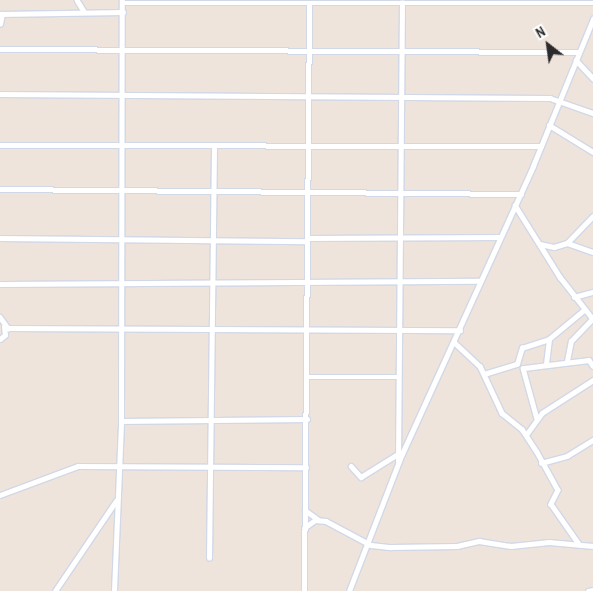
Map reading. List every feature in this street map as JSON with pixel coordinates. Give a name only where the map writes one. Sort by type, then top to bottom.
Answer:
[{"type":"street","points":[[77,0],[84,11]]},
{"type":"street","points":[[114,591],[116,501],[120,465],[121,421],[124,94],[122,1],[309,4],[360,1],[593,3]]},
{"type":"street","points":[[398,464],[401,331],[402,2]]},
{"type":"street","points":[[304,591],[307,419],[306,284],[309,4]]},
{"type":"street","points":[[0,24],[1,14],[84,11],[122,12]]},
{"type":"street","points":[[349,591],[398,464],[455,343],[480,281],[521,194],[593,21]]},
{"type":"street","points":[[0,49],[123,48],[580,52]]},
{"type":"street","points":[[576,60],[593,78]]},
{"type":"street","points":[[0,94],[308,95],[559,99],[591,112],[593,105]]},
{"type":"street","points":[[549,125],[593,152]]},
{"type":"street","points":[[0,145],[123,147],[540,146]]},
{"type":"street","points":[[209,558],[213,469],[214,147]]},
{"type":"street","points":[[0,189],[521,194]]},
{"type":"street","points":[[515,205],[574,297],[593,319],[572,341],[567,361]]},
{"type":"street","points":[[540,244],[554,247],[567,243],[593,216]]},
{"type":"street","points":[[0,238],[214,240],[500,237]]},
{"type":"street","points":[[567,243],[593,252]]},
{"type":"street","points":[[0,284],[121,282],[306,284],[480,281]]},
{"type":"street","points":[[574,297],[593,292]]},
{"type":"street","points":[[582,296],[583,308]]},
{"type":"street","points":[[517,364],[523,348],[549,339],[583,308]]},
{"type":"street","points":[[0,317],[5,335],[0,339]]},
{"type":"street","points":[[4,327],[122,330],[460,330]]},
{"type":"street","points":[[546,364],[549,339]]},
{"type":"street","points":[[455,343],[484,374],[502,413],[526,435],[558,490],[550,504],[579,544]]},
{"type":"street","points":[[589,360],[593,354]]},
{"type":"street","points":[[484,374],[517,364],[524,368],[567,361],[589,360]]},
{"type":"street","points":[[589,360],[593,366]]},
{"type":"street","points":[[524,368],[537,419]]},
{"type":"street","points":[[306,377],[399,377]]},
{"type":"street","points":[[526,435],[537,419],[593,380]]},
{"type":"street","points":[[121,421],[307,419]]},
{"type":"street","points":[[541,463],[567,456],[593,440]]},
{"type":"street","points":[[351,466],[361,478],[398,454]]},
{"type":"street","points":[[0,495],[72,468],[120,465],[213,469],[306,467]]},
{"type":"street","points":[[55,591],[116,501]]},
{"type":"street","points":[[305,510],[319,520],[368,543],[392,547],[458,546],[479,541],[511,546],[549,542],[593,546]]},
{"type":"street","points":[[304,528],[319,520]]},
{"type":"street","points":[[589,591],[593,590]]}]
